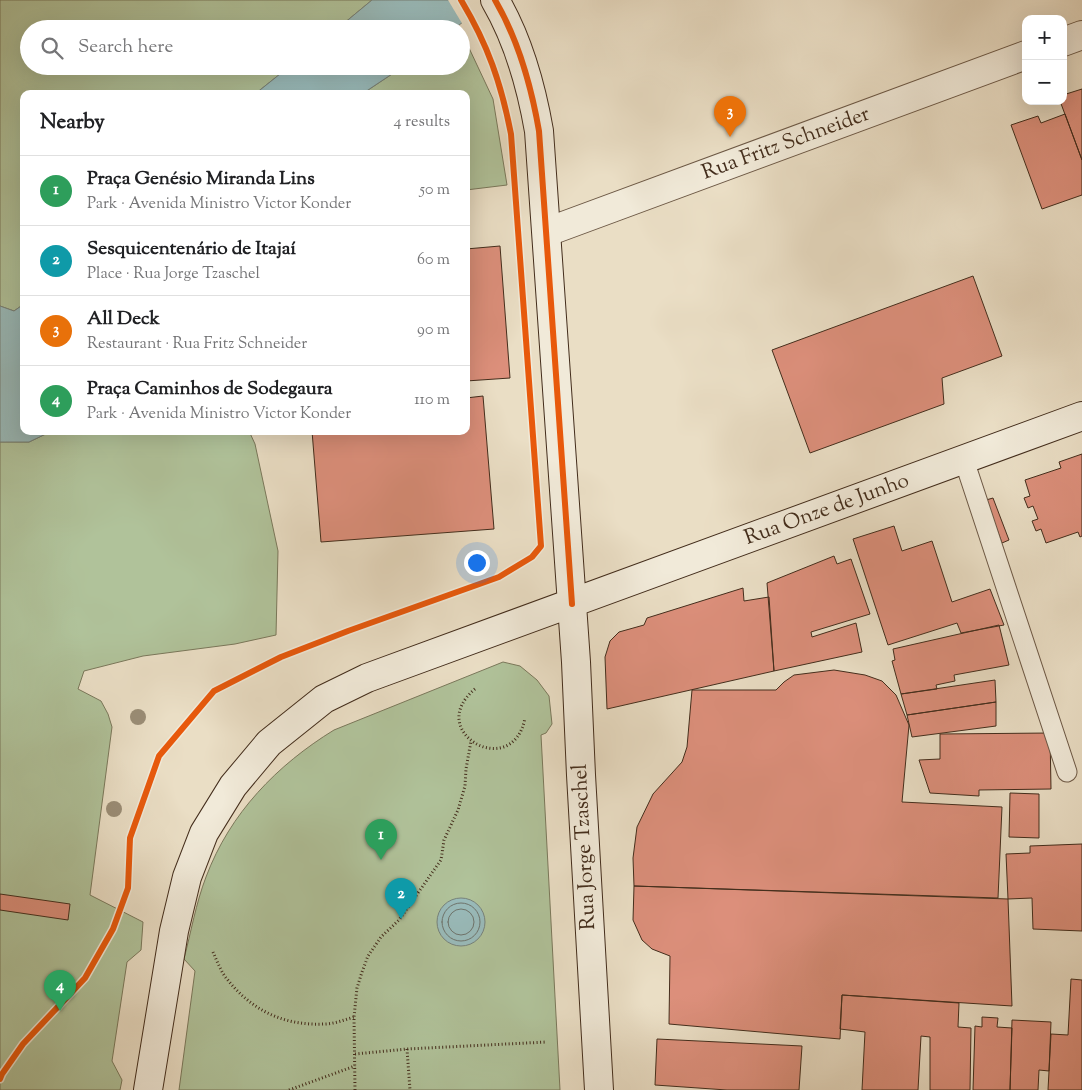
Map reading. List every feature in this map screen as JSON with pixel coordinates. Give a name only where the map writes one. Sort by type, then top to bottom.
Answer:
[{"type":"main road","name":"Rua Jorge Tzaschel","points":[[497,4],[520,53],[532,92],[539,131],[576,662],[599,1090]]},
{"type":"main road","points":[[1067,41],[1082,35]]},
{"type":"main road","name":"Rua Fritz Schneider","points":[[547,232],[1022,57]]},
{"type":"main road","name":"Rua Onze de Junho","points":[[148,1090],[174,931],[187,877],[204,833],[233,786],[269,744],[324,700],[367,678],[1082,416]]},
{"type":"lane","points":[[964,460],[1067,772]]},
{"type":"path","points":[[476,690],[467,696],[462,705],[460,715],[461,725],[470,741],[480,747],[490,749],[501,748],[510,743],[523,728],[525,718]]},
{"type":"path","points":[[355,1090],[354,1017],[357,988],[368,956],[381,937],[399,920],[441,860],[444,840],[458,810],[466,786],[466,769],[470,741]]},
{"type":"path","points":[[213,952],[226,978],[245,999],[270,1015],[297,1024],[326,1024],[354,1017]]},
{"type":"path","points":[[355,1054],[407,1049],[547,1042]]},
{"type":"path","points":[[407,1049],[410,1090]]},
{"type":"path","points":[[289,1090],[355,1066]]},
{"type":"green space","points":[[0,0],[372,0],[348,20],[20,20],[20,75],[279,75],[260,90],[20,90],[20,307],[14,311],[0,306]]},
{"type":"green space","points":[[470,50],[493,99],[507,185],[470,190],[470,90],[368,90],[390,75],[470,75]]},
{"type":"green space","points":[[44,435],[251,435],[255,444],[278,551],[276,635],[235,644],[143,656],[84,671],[78,689],[101,701],[112,727],[90,895],[143,922],[141,950],[127,962],[112,1061],[122,1080],[120,1090],[0,1090],[0,442],[29,442]]},
{"type":"green space","points":[[503,662],[520,666],[537,680],[549,696],[552,724],[546,733],[541,735],[560,1090],[179,1090],[195,971],[184,959],[202,887],[216,854],[242,812],[275,775],[293,759],[334,730]]},
{"type":"water","points":[[372,0],[491,0],[465,20],[348,20]]},
{"type":"water","points":[[279,75],[390,75],[368,90],[260,90]]},
{"type":"water","points":[[0,306],[14,311],[20,307],[20,435],[44,435],[29,442],[0,442]]},
{"type":"water","points":[[461,898],[470,900],[478,905],[483,913],[485,922],[483,931],[478,939],[470,944],[461,946],[452,944],[444,939],[439,931],[437,922],[439,913],[444,905],[452,900]]},
{"type":"pier","points":[[448,0],[494,0],[469,20],[460,20]]},
{"type":"building","points":[[1082,89],[1082,160],[1061,105],[1067,105],[1067,94]]},
{"type":"building","points":[[1065,114],[1082,160],[1082,195],[1042,209],[1011,125],[1038,116],[1041,123]]},
{"type":"building","points":[[500,246],[510,378],[470,381],[470,249]]},
{"type":"building","points":[[973,276],[1002,356],[942,378],[944,404],[810,453],[772,350]]},
{"type":"building","points":[[483,396],[494,529],[321,542],[312,435],[470,435],[470,398]]},
{"type":"building","points":[[1082,454],[1082,536],[1080,537],[1078,532],[1046,543],[1041,529],[1036,531],[1032,521],[1038,519],[1033,506],[1028,508],[1024,498],[1030,496],[1025,480],[1061,468],[1059,462]]},
{"type":"building","points":[[993,498],[1009,540],[1002,543],[986,500]]},
{"type":"building","points":[[894,526],[902,551],[932,541],[952,602],[990,589],[1004,625],[961,633],[957,623],[888,645],[853,539]]},
{"type":"building","points":[[834,556],[837,564],[851,559],[870,614],[811,632],[812,637],[856,623],[862,652],[774,671],[767,583]]},
{"type":"building","points":[[743,588],[744,601],[769,597],[774,671],[607,709],[605,657],[610,641],[619,632],[644,625],[647,618]]},
{"type":"building","points":[[999,625],[1009,665],[954,675],[955,681],[936,685],[937,689],[901,694],[892,661],[895,660],[893,649]]},
{"type":"building","points":[[834,670],[865,675],[882,681],[896,695],[909,725],[902,802],[1002,807],[998,898],[634,886],[633,858],[637,827],[653,794],[682,762],[687,747],[692,690],[776,690],[794,675]]},
{"type":"building","points":[[995,680],[996,702],[907,715],[901,694]]},
{"type":"building","points":[[996,702],[996,726],[912,737],[907,715]]},
{"type":"building","points":[[1050,733],[1051,789],[979,790],[979,796],[930,793],[919,760],[940,759],[940,734]]},
{"type":"building","points":[[1010,793],[1039,794],[1039,838],[1009,837]]},
{"type":"building","points":[[1082,844],[1082,931],[1033,929],[1032,898],[1008,899],[1006,854],[1030,853],[1030,846]]},
{"type":"building","points":[[634,886],[1008,899],[1012,1006],[842,995],[840,1039],[669,1024],[670,956],[652,949],[642,940],[633,920]]},
{"type":"building","points":[[0,894],[70,904],[68,920],[0,910]]},
{"type":"building","points":[[1071,979],[1082,980],[1082,1090],[1048,1090],[1051,1034],[1068,1035]]},
{"type":"building","points":[[842,995],[959,1003],[958,1027],[971,1028],[970,1090],[930,1090],[930,1037],[921,1036],[918,1090],[862,1090],[865,1032],[840,1029]]},
{"type":"building","points":[[982,1017],[998,1018],[997,1027],[1012,1028],[1010,1090],[973,1090],[975,1026],[982,1027]]},
{"type":"building","points":[[1012,1020],[1051,1022],[1049,1071],[1039,1070],[1038,1090],[1010,1090]]},
{"type":"building","points":[[657,1039],[802,1046],[799,1090],[727,1090],[655,1085]]},
{"type":"cycle path","points":[[0,1079],[23,1044],[85,978],[113,929],[128,888],[130,838],[159,756],[214,691],[281,657],[499,577],[532,557],[541,546],[511,134],[498,81],[479,33],[461,0]]},
{"type":"cycle path","points":[[495,0],[511,31],[523,64],[539,131],[572,604]]},
{"type":"place","name":"All Deck","points":[[730,137]]},
{"type":"place","name":"Praça Genésio Miranda Lins","points":[[381,860]]},
{"type":"place","name":"Sesquicentenário de Itajaí","points":[[401,919]]},
{"type":"place","name":"Praça Caminhos de Sodegaura","points":[[60,1011]]}]
